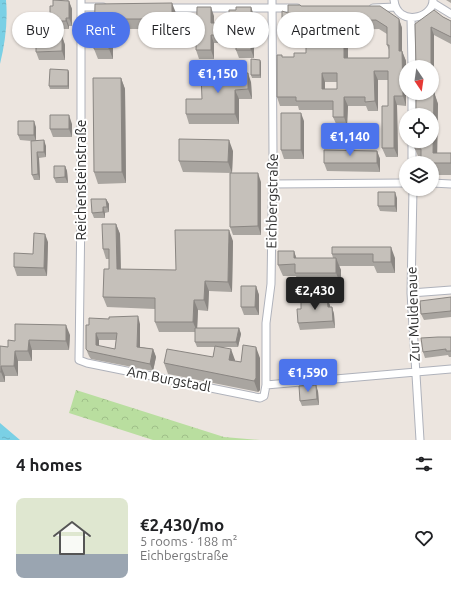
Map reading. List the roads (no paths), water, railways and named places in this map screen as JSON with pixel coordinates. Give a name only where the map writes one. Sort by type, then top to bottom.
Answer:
[{"type":"street","name":"Eichbergstraße","points":[[260,398],[264,396],[266,384],[266,323],[271,291],[272,0]]},
{"type":"street","points":[[364,8],[394,4],[403,16],[411,18],[423,15],[430,8],[433,1],[451,14]]},
{"type":"street","points":[[81,4],[113,8]]},
{"type":"street","name":"Reichensteinstraße","points":[[79,360],[81,4]]},
{"type":"street","points":[[160,8],[303,8]]},
{"type":"street","points":[[411,18],[412,60]]},
{"type":"street","points":[[272,184],[399,183]]},
{"type":"street","points":[[439,183],[451,184]]},
{"type":"street","name":"Zur Muldenaue","points":[[413,196],[411,293],[420,440]]},
{"type":"street","points":[[411,293],[451,290]]},
{"type":"street","name":"Am Burgstadl","points":[[79,360],[87,363],[260,398]]},
{"type":"street","points":[[266,384],[451,369]]},
{"type":"water","points":[[0,0],[6,0],[7,16],[5,40],[0,64]]},
{"type":"water","points":[[0,423],[20,440],[0,440]]}]
